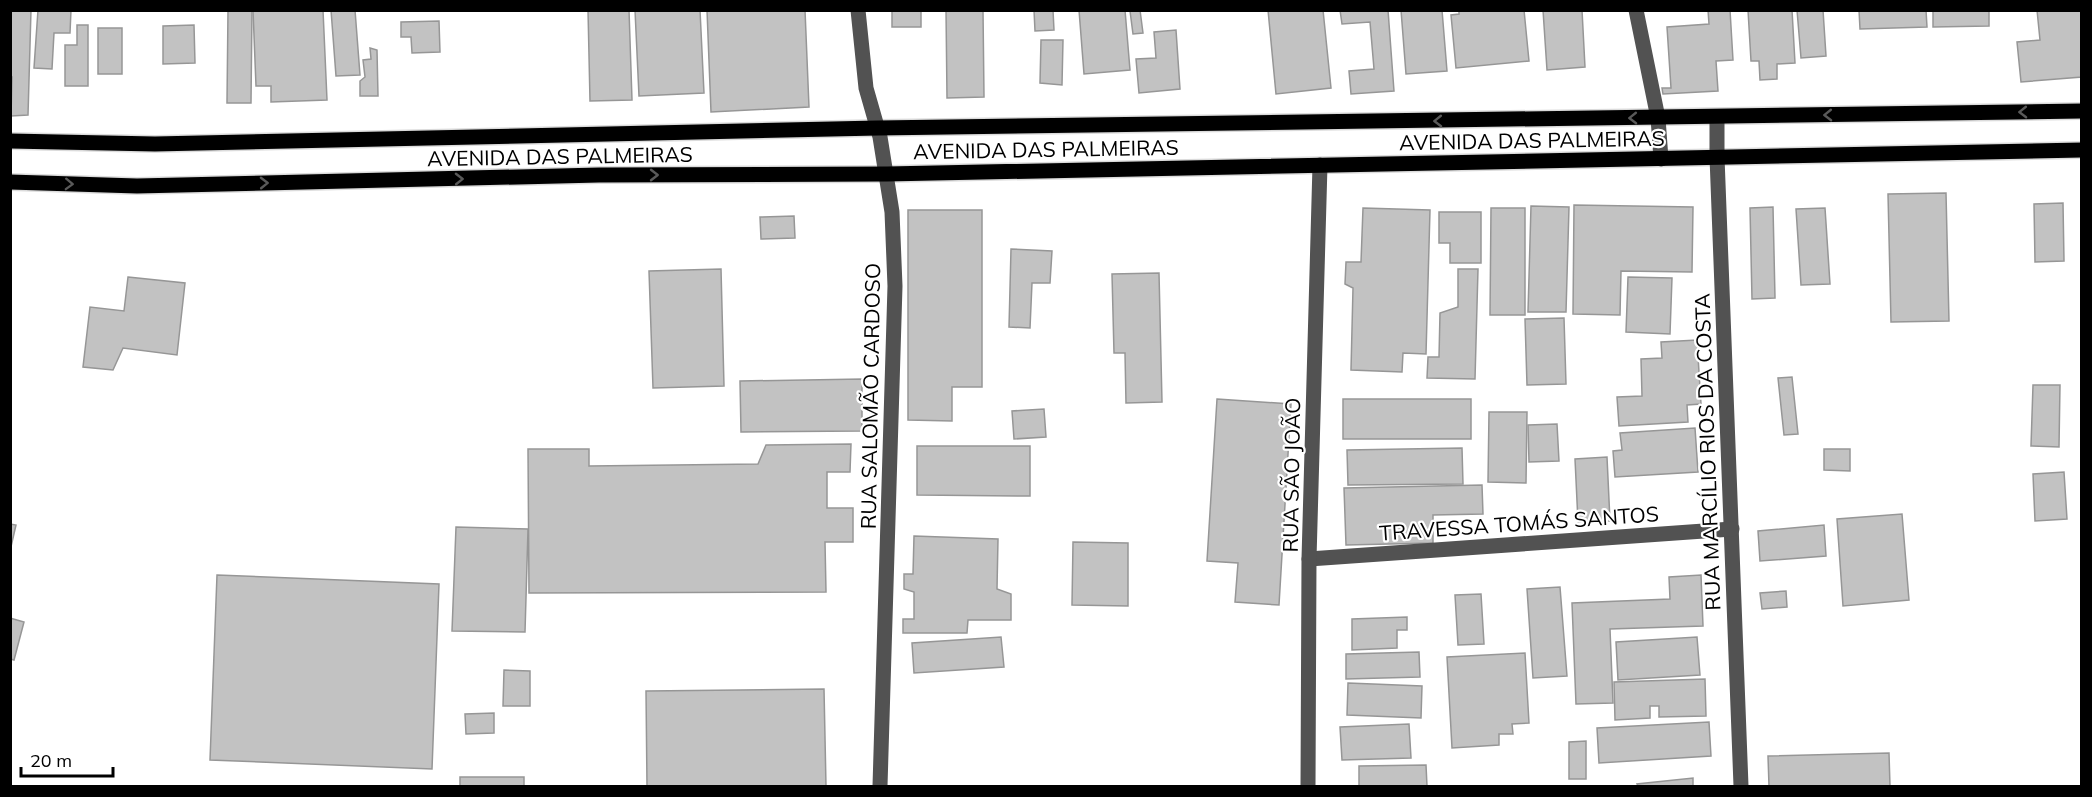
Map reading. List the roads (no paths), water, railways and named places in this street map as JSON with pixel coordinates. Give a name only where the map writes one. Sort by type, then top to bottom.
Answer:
[{"type":"main road","name":"AVENIDA DAS PALMEIRAS","points":[[10,141],[155,144],[878,128],[2082,111]]},
{"type":"main road","name":"AVENIDA DAS PALMEIRAS","points":[[10,182],[137,186],[599,175],[887,174],[2082,150]]},
{"type":"street","name":"RUA SALOMÃO CARDOSO","points":[[858,10],[866,88],[878,128],[887,174],[892,212],[895,286],[880,786]]},
{"type":"street","points":[[1636,10],[1658,118],[1661,159]]},
{"type":"street","name":"RUA MARCÍLIO RIOS DA COSTA","points":[[1717,117],[1741,786]]},
{"type":"street","name":"RUA SÃO JOÃO","points":[[1308,786],[1310,559],[1320,165]]},
{"type":"street","name":"TRAVESSA TOMÁS SANTOS","points":[[1310,559],[1732,529]]}]
